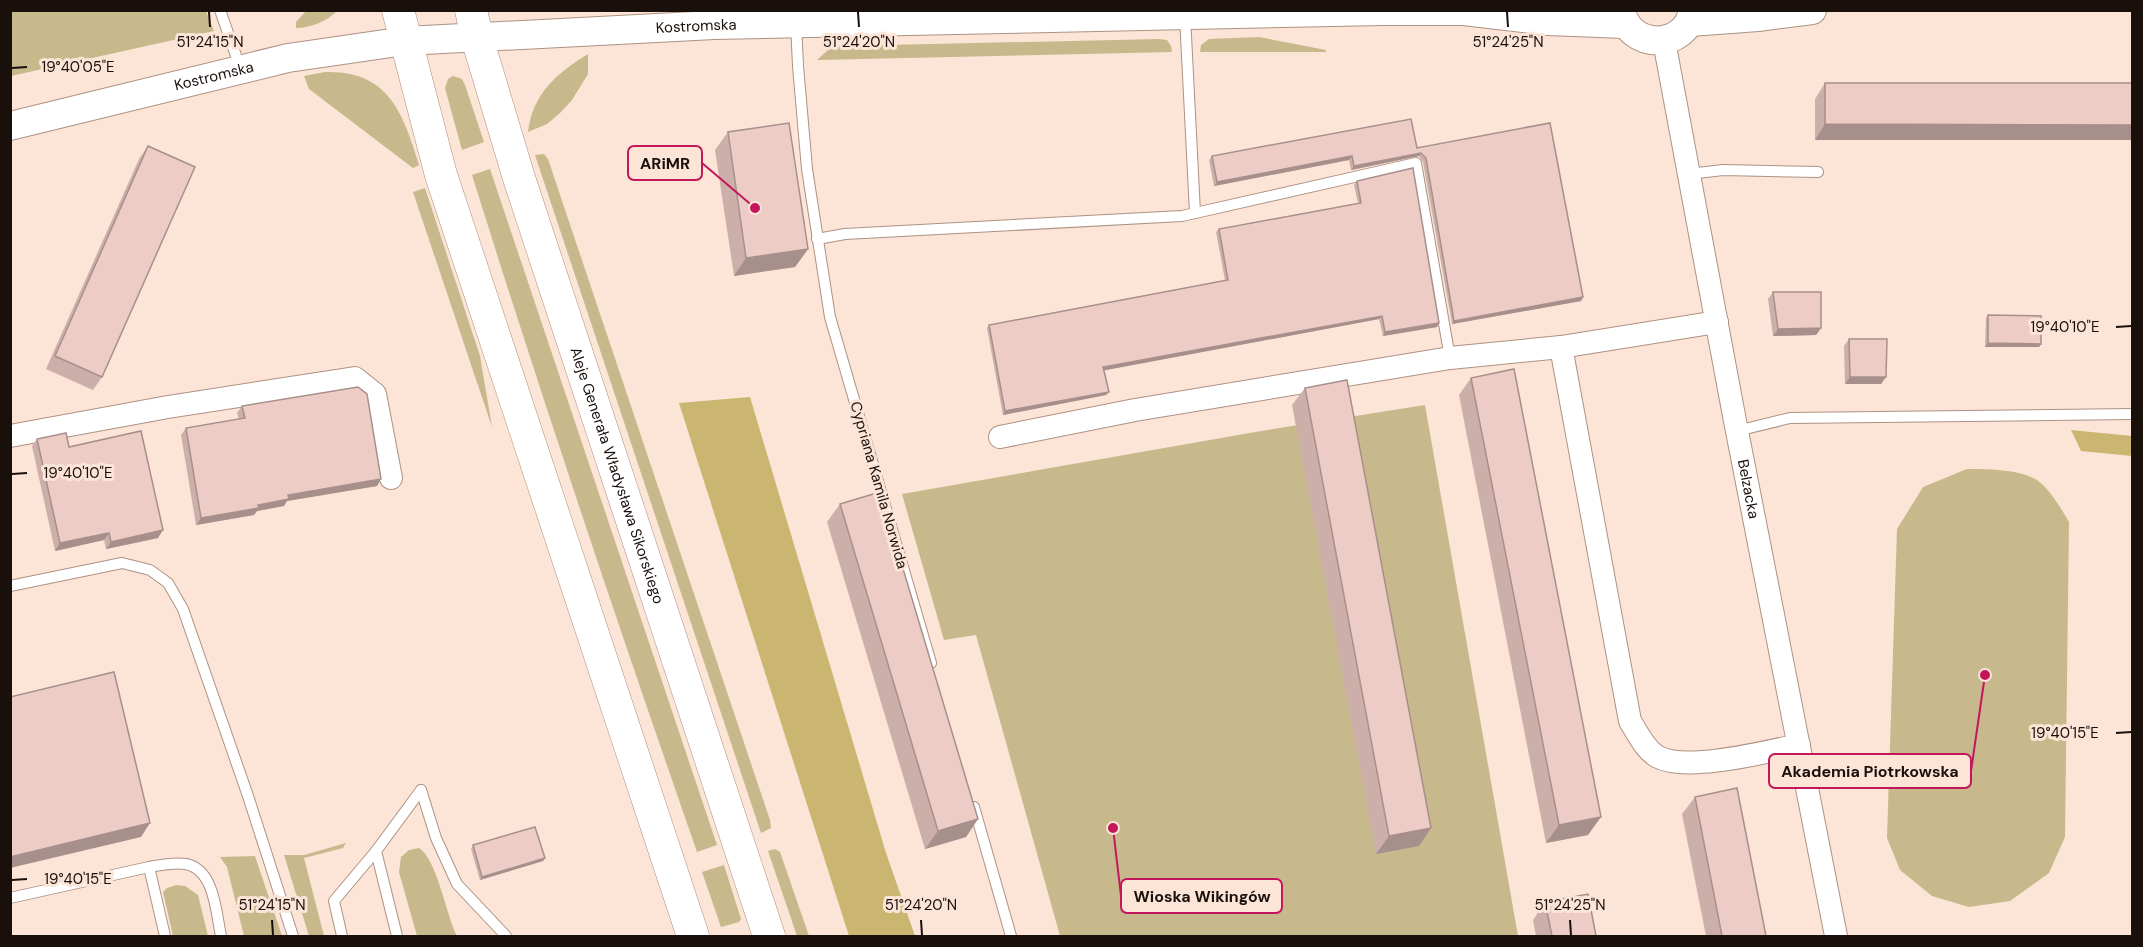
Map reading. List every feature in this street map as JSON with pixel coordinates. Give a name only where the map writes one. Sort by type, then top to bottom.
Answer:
[{"type":"main road","points":[[398,10],[441,175],[693,936]]},
{"type":"main road","name":"Aleje Generała Władysława Sikorskiego","points":[[474,24],[519,178],[769,936]]},
{"type":"street","points":[[1623,17],[1631,31],[1647,40],[1664,41],[1679,34],[1691,16],[1758,17],[1812,10]]},
{"type":"street","name":"Kostromska","points":[[10,126],[288,58],[405,41],[474,24],[745,17],[796,24],[908,16],[1185,16],[1464,11],[1548,21],[1623,17]]},
{"type":"street","name":"Belzacka","points":[[1664,41],[1737,432],[1836,936]]},
{"type":"street","points":[[1000,437],[1135,410],[1450,358],[1561,347],[1717,322]]},
{"type":"street","points":[[1561,347],[1630,720],[1642,741],[1657,757],[1678,761],[1724,760],[1799,745]]},
{"type":"street","points":[[10,436],[168,407],[355,378],[375,394],[391,478]]},
{"type":"lane","points":[[220,10],[241,70]]},
{"type":"lane","points":[[1185,16],[1195,213]]},
{"type":"lane","name":"Cypriana Kamila Norwida","points":[[796,24],[803,134],[830,318],[935,677]]},
{"type":"lane","points":[[817,239],[845,234],[1182,216],[1416,163],[1450,358]]},
{"type":"lane","points":[[1689,174],[1723,170],[1818,172]]},
{"type":"lane","points":[[1737,432],[1790,418],[2133,414]]},
{"type":"lane","points":[[10,586],[122,563],[150,570],[168,583],[183,609],[248,796],[293,936]]},
{"type":"lane","points":[[342,936],[334,901],[421,790],[436,838],[457,884],[506,936]]},
{"type":"lane","points":[[972,801],[1011,936]]},
{"type":"lane","points":[[376,850],[397,936]]},
{"type":"lane","points":[[10,898],[148,867],[187,864],[203,873],[210,888],[221,936]]},
{"type":"lane","points":[[148,867],[165,936]]},
{"type":"shaded area","points":[[10,11],[206,11],[214,31],[11,76]]},
{"type":"shaded area","points":[[306,11],[337,11],[318,23],[296,28],[296,22]]},
{"type":"shaded area","points":[[1259,37],[1326,50],[1326,52],[1200,52],[1201,45],[1209,39]]},
{"type":"shaded area","points":[[1167,40],[1172,52],[817,60],[829,49],[842,46]]},
{"type":"shaded area","points":[[588,54],[588,74],[572,100],[547,124],[528,132],[530,118],[541,95],[567,68]]},
{"type":"shaded area","points":[[325,72],[347,73],[379,87],[399,113],[419,165],[413,168],[309,89],[304,76]]},
{"type":"shaded area","points":[[453,76],[462,79],[465,85],[484,142],[462,150],[445,88],[448,79]]},
{"type":"shaded area","points":[[544,154],[548,159],[770,820],[771,828],[761,833],[535,155]]},
{"type":"shaded area","points":[[490,169],[717,845],[697,852],[582,515],[472,175]]},
{"type":"shaded area","points":[[425,188],[480,356],[492,427],[413,192]]},
{"type":"shaded area","points":[[750,397],[886,853],[915,936],[849,936],[679,403]]},
{"type":"shaded area","points":[[1425,405],[1518,936],[1060,936],[976,635],[944,640],[902,494],[1261,431]]},
{"type":"shaded area","points":[[2071,430],[2132,436],[2132,456],[2081,451]]},
{"type":"shaded area","points":[[1967,469],[2012,472],[2037,480],[2051,494],[2069,522],[2065,837],[2049,873],[2010,901],[1969,907],[1932,896],[1900,870],[1887,838],[1897,529],[1923,487]]},
{"type":"shaded area","points":[[346,843],[343,848],[304,858],[324,936],[309,936],[284,855],[304,855]]},
{"type":"shaded area","points":[[419,848],[431,863],[457,936],[417,936],[399,872],[401,857],[409,850]]},
{"type":"shaded area","points":[[775,849],[780,852],[809,936],[797,936],[768,851]]},
{"type":"shaded area","points":[[255,856],[282,936],[244,936],[227,867],[220,857]]},
{"type":"shaded area","points":[[724,865],[741,919],[739,922],[721,927],[702,872]]},
{"type":"shaded area","points":[[176,885],[185,886],[198,895],[208,936],[173,936],[163,892]]},
{"type":"building","points":[[1825,83],[2133,83],[2133,125],[1825,124]]},
{"type":"building","points":[[1411,119],[1417,148],[1550,123],[1583,297],[1454,321],[1426,158],[1421,153],[1354,166],[1352,156],[1217,182],[1212,156]]},
{"type":"building","points":[[789,123],[808,249],[746,258],[728,132]]},
{"type":"building","points":[[148,146],[195,167],[102,377],[55,356]]},
{"type":"building","points":[[1413,168],[1439,323],[1385,332],[1382,316],[1103,367],[1109,392],[1005,411],[989,325],[1228,280],[1219,229],[1361,203],[1357,181]]},
{"type":"building","points":[[1773,292],[1821,292],[1821,328],[1778,329]]},
{"type":"building","points":[[1988,315],[2041,316],[2041,344],[1988,343]]},
{"type":"building","points":[[1849,339],[1887,339],[1886,377],[1850,377]]},
{"type":"building","points":[[1514,369],[1601,817],[1559,825],[1471,378]]},
{"type":"building","points":[[1347,380],[1431,828],[1389,836],[1305,388]]},
{"type":"building","points":[[358,387],[367,394],[381,479],[288,495],[289,499],[258,505],[259,508],[201,518],[186,428],[245,418],[242,406]]},
{"type":"building","points":[[141,431],[163,530],[111,542],[109,533],[60,543],[37,439],[66,433],[69,447]]},
{"type":"building","points":[[880,492],[978,819],[938,831],[840,504]]},
{"type":"building","points":[[114,672],[150,823],[10,857],[10,697]]},
{"type":"building","points":[[1737,788],[1766,936],[1722,936],[1695,797]]},
{"type":"building","points":[[535,827],[545,858],[482,877],[473,845]]},
{"type":"building","points":[[1588,894],[1596,936],[1552,936],[1545,902]]},
{"type":"place","name":"ARiMR","points":[[755,208]]},
{"type":"place","name":"Akademia Piotrkowska","points":[[1985,675]]},
{"type":"place","name":"Wioska Wikingów","points":[[1113,828]]}]
